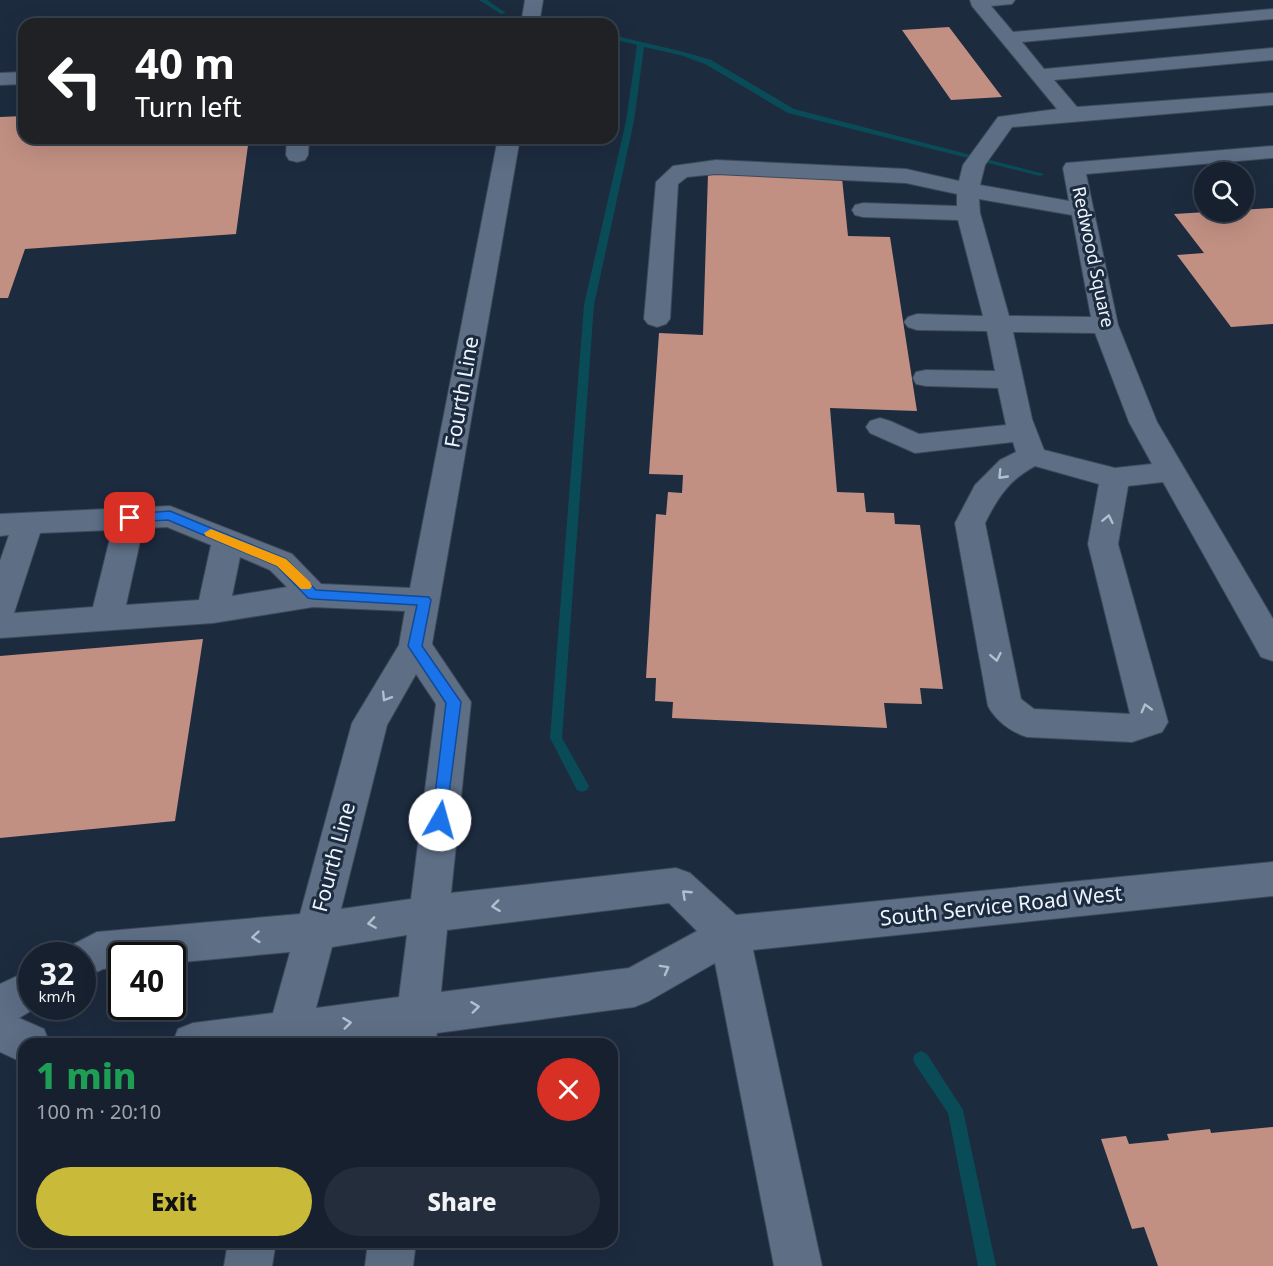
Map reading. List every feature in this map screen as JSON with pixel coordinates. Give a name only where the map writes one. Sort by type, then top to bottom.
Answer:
[{"type":"street","points":[[531,18],[534,0]]},
{"type":"street","points":[[1006,0],[978,2],[1072,114]]},
{"type":"street","points":[[1008,38],[1273,14]]},
{"type":"street","points":[[1039,75],[1273,54]]},
{"type":"street","points":[[0,79],[18,78]]},
{"type":"street","points":[[1027,444],[968,201],[979,159],[1005,121],[1273,99]]},
{"type":"street","name":"Fourth Line","points":[[287,1037],[370,723],[415,646],[508,144]]},
{"type":"street","name":"Redwood Square","points":[[1273,152],[1074,168],[1105,325],[1143,422],[1273,648]]},
{"type":"street","points":[[657,319],[667,182],[681,171],[716,167],[906,176],[968,201]]},
{"type":"street","points":[[863,210],[968,201],[1083,210]]},
{"type":"street","points":[[917,322],[1105,325]]},
{"type":"street","points":[[926,378],[1010,380]]},
{"type":"street","points":[[880,427],[915,444],[1027,444],[1115,478],[1171,471]]},
{"type":"street","points":[[1027,444],[1010,467],[985,492],[970,523],[1005,706],[1027,723],[1132,728],[1150,722],[1103,544],[1115,478]]},
{"type":"street","points":[[0,609],[14,524],[170,516],[282,562],[313,595]]},
{"type":"street","points":[[107,619],[130,518]]},
{"type":"street","points":[[213,611],[228,540]]},
{"type":"street","points":[[0,626],[213,611],[313,595],[424,600]]},
{"type":"street","points":[[415,646],[453,702],[416,1029]]},
{"type":"street","name":"South Service Road West","points":[[287,1037],[416,1029],[634,987],[729,934],[1273,879]]},
{"type":"street","points":[[96,952],[314,932],[429,914],[676,885],[729,934],[798,1266]]},
{"type":"street","points":[[0,1006],[18,996]]},
{"type":"street","points":[[0,1030],[18,1039]]},
{"type":"street","points":[[248,1266],[251,1248]]},
{"type":"street","points":[[389,1266],[391,1248]]},
{"type":"building","points":[[949,27],[1002,97],[951,100],[902,30]]},
{"type":"building","points":[[18,116],[18,144],[248,144],[236,234],[25,249],[8,298],[0,298],[0,117]]},
{"type":"building","points":[[708,174],[842,178],[848,236],[890,237],[917,411],[830,408],[837,492],[864,493],[866,512],[894,513],[895,524],[920,525],[943,689],[920,688],[922,704],[884,703],[887,728],[672,718],[673,702],[655,701],[656,678],[646,678],[656,514],[666,515],[668,492],[682,493],[683,475],[649,474],[659,333],[703,335]]},
{"type":"building","points":[[1273,208],[1273,324],[1231,327],[1177,255],[1204,253],[1174,214],[1194,213],[1194,222],[1254,222],[1254,209]]},
{"type":"building","points":[[203,639],[175,821],[0,838],[0,656]]},
{"type":"building","points":[[1273,1127],[1273,1266],[1158,1266],[1144,1227],[1132,1229],[1101,1139],[1126,1136],[1129,1144],[1169,1140],[1167,1134],[1210,1129],[1211,1133]]},
{"type":"waterway","points":[[482,0],[503,13]]},
{"type":"waterway","points":[[618,38],[641,44]]},
{"type":"waterway","points":[[582,786],[556,738],[589,305],[630,121],[641,44]]},
{"type":"waterway","points":[[641,44],[682,53],[708,62],[791,111],[1040,174]]},
{"type":"waterway","points":[[921,1059],[955,1110],[987,1266]]},
{"type":"slow traffic","points":[[211,533],[282,562],[305,586]]},
{"type":"route","points":[[130,518],[170,516],[282,562],[313,595],[424,600],[415,646],[453,702],[440,820]]}]
